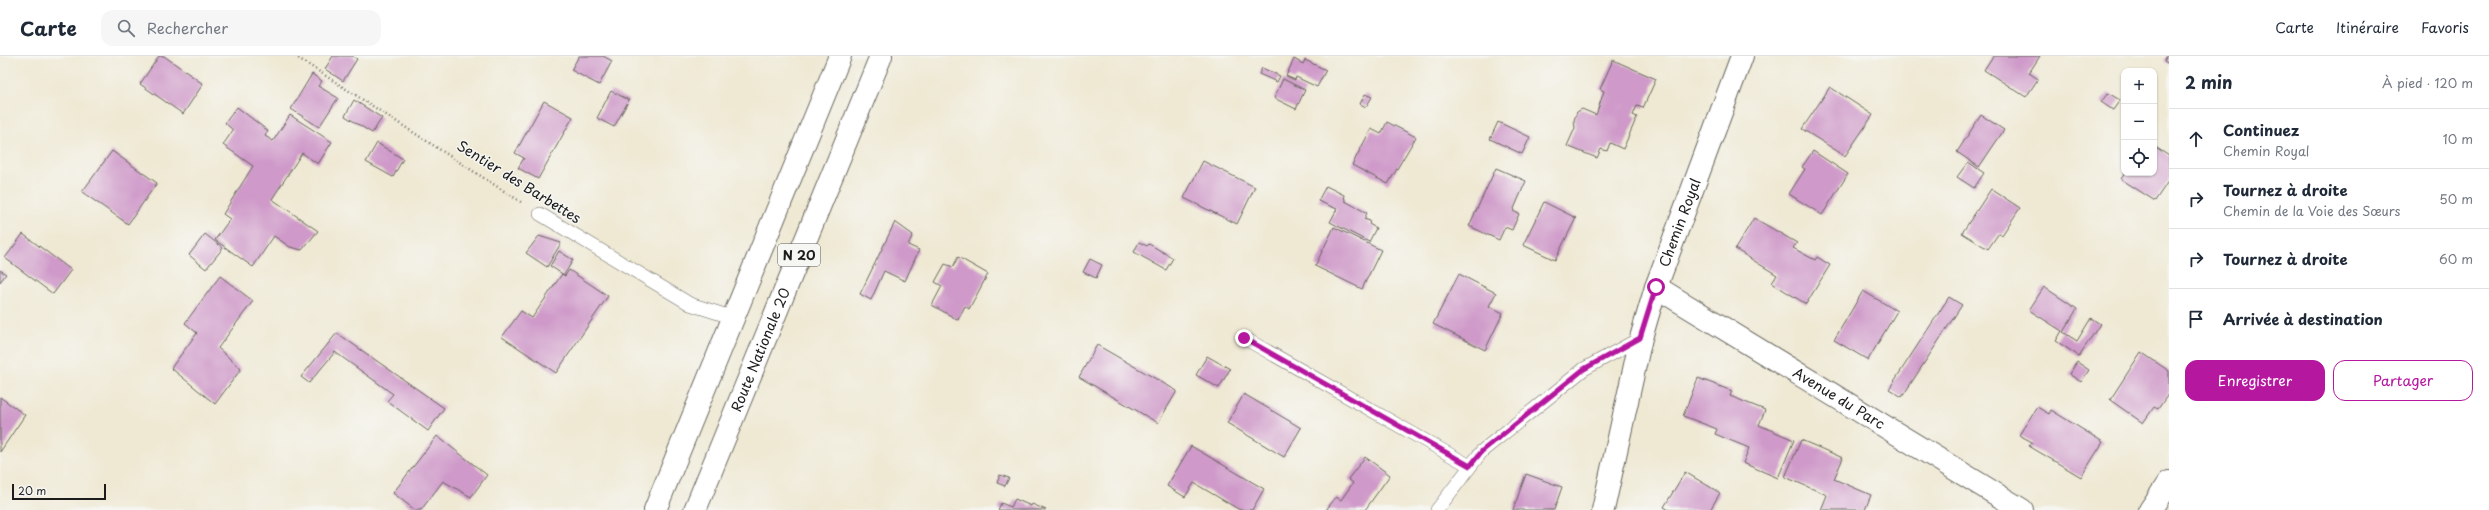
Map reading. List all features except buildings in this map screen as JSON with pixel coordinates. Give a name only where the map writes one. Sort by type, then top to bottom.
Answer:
[{"type":"main road","name":"N 20","points":[[655,510],[840,56]]},
{"type":"main road","name":"Route Nationale 20","points":[[695,510],[881,56]]},
{"type":"main road","name":"Chemin Royal","points":[[1603,510],[1640,338],[1656,287],[1742,56]]},
{"type":"main road","name":"Avenue du Parc","points":[[1656,287],[2022,510]]},
{"type":"main road","points":[[2150,510],[2169,482]]},
{"type":"lane","name":"Sentier des Barbettes","points":[[540,214],[690,304],[734,318]]},
{"type":"lane","points":[[1244,338],[1470,466]]},
{"type":"lane","points":[[1437,510],[1482,451],[1584,369],[1640,338]]},
{"type":"path","name":"Sentier des Barbettes","points":[[295,56],[540,214]]},
{"type":"route","points":[[1244,338],[1470,466],[1482,451],[1584,369],[1640,338],[1656,287]]}]
